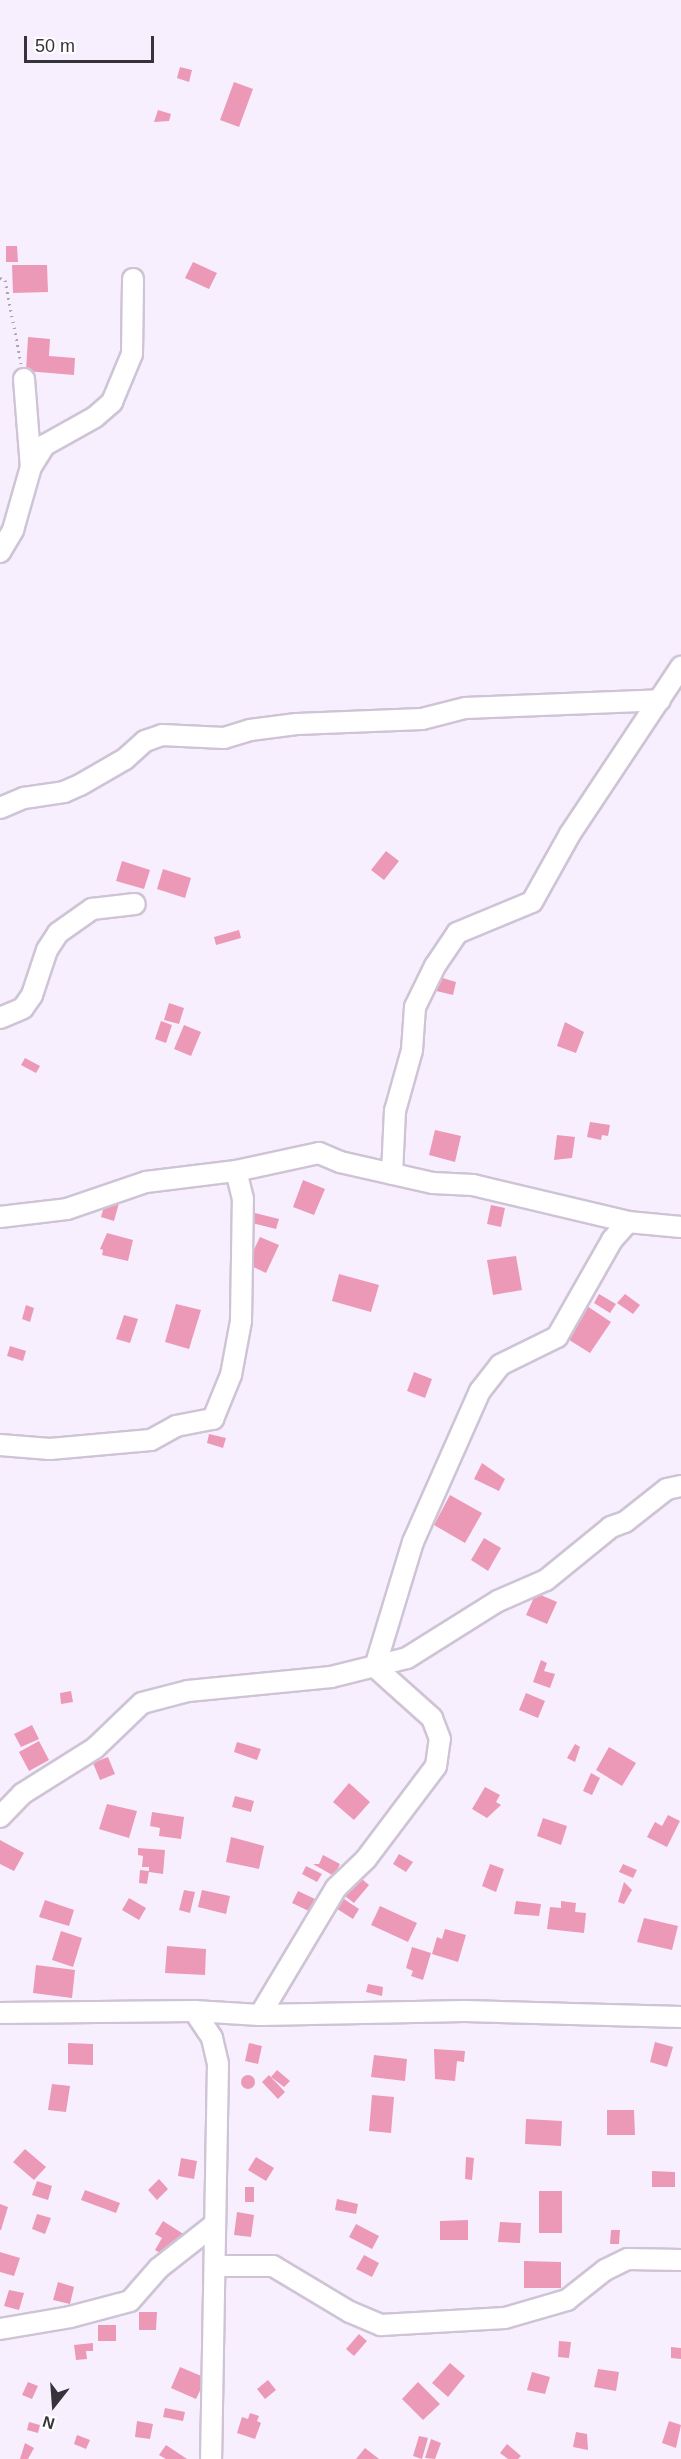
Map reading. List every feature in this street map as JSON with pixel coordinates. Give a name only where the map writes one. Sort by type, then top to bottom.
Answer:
[{"type":"street","points":[[0,552],[13,530],[31,467],[45,445],[95,417],[112,402],[132,354],[133,279]]},
{"type":"street","points":[[24,379],[31,467]]},
{"type":"street","points":[[392,1174],[395,1111],[412,1050],[415,1007],[435,966],[457,933],[532,902],[570,834],[681,667]]},
{"type":"street","points":[[0,808],[24,798],[64,792],[80,786],[124,759],[145,741],[162,735],[224,738],[250,730],[287,725],[422,719],[465,708],[660,700]]},
{"type":"street","points":[[0,1018],[23,1008],[32,995],[47,950],[58,933],[92,909],[135,904]]},
{"type":"street","points":[[0,1217],[67,1209],[146,1182],[236,1172],[319,1153],[433,1183],[473,1185],[628,1222],[681,1227]]},
{"type":"street","points":[[0,1444],[50,1449],[151,1440],[176,1426],[213,1419],[231,1375],[241,1321],[243,1199],[236,1172]]},
{"type":"street","points":[[375,1667],[412,1542],[480,1391],[500,1365],[557,1337],[612,1240],[628,1222]]},
{"type":"street","points":[[0,1816],[22,1794],[95,1748],[142,1703],[188,1691],[331,1677],[406,1658],[498,1601],[546,1580],[611,1527],[625,1522],[667,1489],[681,1486]]},
{"type":"street","points":[[260,2015],[336,1888],[373,1851],[436,1766],[440,1739],[432,1719],[375,1667]]},
{"type":"street","points":[[194,2011],[212,2038],[218,2063],[211,2459]]},
{"type":"street","points":[[0,2013],[194,2011],[260,2015],[465,2012],[681,2017]]},
{"type":"street","points":[[0,2329],[59,2319],[130,2301],[159,2268],[215,2224]]},
{"type":"street","points":[[215,2266],[273,2266],[350,2312],[381,2325],[505,2318],[567,2300],[605,2270],[628,2259],[681,2260]]},
{"type":"path","points":[[0,278],[5,280],[24,379]]},
{"type":"building","points":[[180,67],[192,70],[189,82],[177,78]]},
{"type":"building","points":[[234,82],[253,89],[239,127],[220,120]]},
{"type":"building","points":[[158,110],[171,114],[169,121],[154,122]]},
{"type":"building","points":[[6,246],[17,246],[18,262],[6,262]]},
{"type":"building","points":[[193,262],[217,273],[209,289],[185,278]]},
{"type":"building","points":[[12,265],[47,265],[48,292],[13,293]]},
{"type":"building","points":[[28,337],[50,339],[49,356],[75,358],[74,375],[26,371]]},
{"type":"building","points":[[386,851],[399,861],[384,880],[371,870]]},
{"type":"building","points":[[122,861],[150,870],[144,889],[116,881]]},
{"type":"building","points":[[163,869],[191,878],[185,898],[157,889]]},
{"type":"building","points":[[239,930],[241,938],[216,945],[214,937]]},
{"type":"building","points":[[436,976],[456,982],[453,995],[432,990]]},
{"type":"building","points":[[169,1003],[184,1008],[179,1024],[164,1020]]},
{"type":"building","points":[[161,1021],[172,1025],[166,1043],[155,1039]]},
{"type":"building","points":[[565,1022],[584,1032],[576,1053],[557,1046]]},
{"type":"building","points":[[184,1025],[201,1032],[191,1056],[174,1049]]},
{"type":"building","points":[[25,1058],[40,1066],[36,1073],[21,1065]]},
{"type":"building","points":[[590,1122],[610,1125],[608,1136],[602,1135],[601,1140],[587,1137]]},
{"type":"building","points":[[435,1130],[461,1136],[455,1162],[429,1155]]},
{"type":"building","points":[[557,1135],[575,1137],[572,1158],[554,1160]]},
{"type":"building","points":[[303,1180],[325,1189],[314,1215],[293,1207]]},
{"type":"building","points":[[106,1199],[119,1203],[114,1221],[101,1217]]},
{"type":"building","points":[[491,1205],[505,1208],[501,1227],[487,1224]]},
{"type":"building","points":[[251,1212],[279,1219],[276,1229],[248,1222]]},
{"type":"building","points":[[107,1233],[133,1240],[128,1261],[102,1255],[103,1250],[100,1249]]},
{"type":"building","points":[[260,1237],[279,1245],[266,1273],[247,1264]]},
{"type":"building","points":[[516,1256],[522,1290],[493,1295],[487,1260]]},
{"type":"building","points":[[339,1274],[379,1285],[371,1312],[332,1301]]},
{"type":"building","points":[[599,1294],[616,1304],[610,1313],[594,1303]]},
{"type":"building","points":[[625,1294],[640,1305],[633,1314],[617,1303]]},
{"type":"building","points":[[176,1304],[201,1310],[189,1349],[165,1342]]},
{"type":"building","points":[[26,1305],[34,1308],[30,1322],[22,1319]]},
{"type":"building","points":[[587,1306],[611,1322],[590,1353],[566,1338]]},
{"type":"building","points":[[124,1315],[138,1319],[130,1343],[116,1339]]},
{"type":"building","points":[[10,1346],[26,1351],[23,1361],[7,1356]]},
{"type":"building","points":[[414,1372],[432,1379],[425,1398],[407,1391]]},
{"type":"building","points":[[209,1434],[226,1438],[223,1448],[207,1443]]},
{"type":"building","points":[[482,1463],[505,1479],[499,1491],[474,1479]]},
{"type":"building","points":[[450,1495],[482,1513],[465,1543],[434,1525]]},
{"type":"building","points":[[484,1538],[501,1548],[488,1571],[471,1560]]},
{"type":"building","points":[[536,1593],[557,1602],[547,1624],[526,1615]]},
{"type":"building","points":[[541,1660],[547,1663],[544,1671],[555,1674],[550,1688],[533,1682]]},
{"type":"building","points":[[71,1691],[73,1702],[61,1704],[60,1693]]},
{"type":"building","points":[[526,1693],[545,1701],[538,1718],[519,1710]]},
{"type":"building","points":[[32,1725],[39,1739],[21,1747],[14,1734]]},
{"type":"building","points":[[39,1741],[49,1760],[29,1771],[19,1752]]},
{"type":"building","points":[[237,1742],[261,1749],[257,1760],[234,1752]]},
{"type":"building","points":[[575,1744],[580,1747],[575,1762],[567,1758]]},
{"type":"building","points":[[609,1747],[636,1763],[622,1786],[596,1770]]},
{"type":"building","points":[[108,1757],[115,1774],[100,1780],[93,1763]]},
{"type":"building","points":[[591,1773],[600,1778],[592,1795],[583,1791]]},
{"type":"building","points":[[349,1783],[370,1802],[354,1820],[333,1802]]},
{"type":"building","points":[[485,1787],[500,1795],[496,1802],[501,1805],[487,1818],[472,1809]]},
{"type":"building","points":[[235,1796],[254,1801],[251,1812],[232,1807]]},
{"type":"building","points":[[107,1804],[137,1811],[129,1838],[99,1829]]},
{"type":"building","points":[[152,1812],[184,1817],[181,1839],[159,1836],[160,1828],[150,1826]]},
{"type":"building","points":[[668,1815],[680,1821],[667,1847],[647,1837],[655,1822],[662,1826]]},
{"type":"building","points":[[543,1818],[567,1826],[561,1845],[537,1836]]},
{"type":"building","points":[[231,1837],[264,1846],[259,1869],[226,1862]]},
{"type":"building","points":[[0,1840],[24,1853],[14,1871],[0,1864]]},
{"type":"building","points":[[138,1848],[165,1850],[163,1874],[149,1872],[149,1867],[142,1867],[143,1856],[138,1855]]},
{"type":"building","points":[[399,1854],[413,1862],[406,1872],[393,1864]]},
{"type":"building","points":[[323,1855],[340,1864],[334,1876],[313,1864],[319,1864]]},
{"type":"building","points":[[490,1864],[504,1869],[496,1892],[482,1886]]},
{"type":"building","points":[[623,1864],[637,1870],[633,1878],[619,1872]]},
{"type":"building","points":[[306,1866],[322,1874],[317,1882],[302,1874]]},
{"type":"building","points":[[140,1870],[149,1871],[147,1884],[139,1883]]},
{"type":"building","points":[[357,1875],[369,1885],[354,1903],[341,1893]]},
{"type":"building","points":[[624,1882],[632,1890],[624,1904],[618,1902]]},
{"type":"building","points":[[184,1890],[195,1892],[190,1913],[179,1910]]},
{"type":"building","points":[[202,1890],[230,1896],[226,1914],[198,1907]]},
{"type":"building","points":[[298,1891],[317,1900],[311,1912],[292,1903]]},
{"type":"building","points":[[341,1897],[359,1909],[353,1919],[334,1907]]},
{"type":"building","points":[[129,1898],[146,1908],[139,1920],[122,1910]]},
{"type":"building","points":[[45,1900],[74,1910],[69,1926],[39,1917]]},
{"type":"building","points":[[516,1901],[541,1904],[539,1916],[514,1914]]},
{"type":"building","points":[[561,1901],[576,1903],[575,1912],[586,1913],[584,1933],[547,1929],[550,1907],[561,1908]]},
{"type":"building","points":[[380,1906],[417,1923],[408,1942],[371,1925]]},
{"type":"building","points":[[644,1918],[678,1926],[672,1950],[637,1942]]},
{"type":"building","points":[[445,1929],[466,1935],[458,1962],[432,1954],[437,1937],[442,1939]]},
{"type":"building","points":[[61,1931],[82,1938],[73,1967],[52,1960]]},
{"type":"building","points":[[167,1946],[206,1949],[205,1975],[165,1973]]},
{"type":"building","points":[[412,1947],[431,1953],[423,1980],[411,1976],[413,1971],[406,1968]]},
{"type":"building","points":[[36,1965],[75,1970],[72,1998],[33,1993]]},
{"type":"building","points":[[368,1984],[383,1987],[382,1996],[366,1992]]},
{"type":"building","points":[[655,2042],[673,2047],[667,2067],[650,2062]]},
{"type":"building","points":[[68,2043],[93,2044],[93,2065],[68,2064]]},
{"type":"building","points":[[249,2043],[262,2046],[258,2064],[245,2061]]},
{"type":"building","points":[[434,2049],[465,2051],[464,2062],[457,2061],[455,2081],[435,2079]]},
{"type":"building","points":[[374,2055],[407,2059],[405,2081],[371,2077]]},
{"type":"building","points":[[277,2070],[290,2081],[284,2087],[271,2077]]},
{"type":"building","points":[[245,2075],[251,2075],[255,2082],[251,2089],[245,2089],[241,2085],[241,2079]]},
{"type":"building","points":[[269,2075],[285,2092],[278,2099],[262,2082]]},
{"type":"building","points":[[52,2084],[70,2086],[66,2112],[48,2110]]},
{"type":"building","points":[[372,2095],[394,2097],[391,2133],[369,2131]]},
{"type":"building","points":[[607,2110],[634,2110],[635,2135],[607,2135]]},
{"type":"building","points":[[526,2119],[562,2121],[561,2146],[525,2144]]},
{"type":"building","points":[[25,2149],[46,2167],[34,2180],[13,2162]]},
{"type":"building","points":[[256,2157],[274,2168],[266,2181],[248,2170]]},
{"type":"building","points":[[466,2157],[474,2158],[472,2180],[465,2179]]},
{"type":"building","points":[[181,2158],[197,2161],[194,2179],[178,2176]]},
{"type":"building","points":[[652,2171],[675,2172],[675,2187],[652,2187]]},
{"type":"building","points":[[159,2179],[168,2189],[157,2200],[148,2190]]},
{"type":"building","points":[[37,2181],[52,2186],[48,2200],[32,2195]]},
{"type":"building","points":[[245,2187],[254,2187],[254,2202],[245,2202]]},
{"type":"building","points":[[85,2190],[120,2203],[116,2213],[81,2200]]},
{"type":"building","points":[[539,2191],[562,2191],[562,2233],[539,2233]]},
{"type":"building","points":[[337,2199],[358,2204],[356,2214],[335,2210]]},
{"type":"building","points":[[0,2204],[8,2207],[1,2230],[0,2230]]},
{"type":"building","points":[[237,2212],[254,2215],[251,2237],[234,2235]]},
{"type":"building","points":[[37,2214],[51,2218],[45,2234],[32,2229]]},
{"type":"building","points":[[468,2220],[468,2240],[440,2240],[440,2221]]},
{"type":"building","points":[[163,2221],[185,2235],[165,2256],[155,2250],[162,2238],[155,2234]]},
{"type":"building","points":[[500,2222],[521,2223],[520,2243],[498,2242]]},
{"type":"building","points":[[356,2224],[379,2236],[372,2249],[349,2237]]},
{"type":"building","points":[[611,2230],[620,2230],[619,2244],[610,2244]]},
{"type":"building","points":[[0,2252],[20,2258],[14,2276],[0,2272]]},
{"type":"building","points":[[364,2255],[379,2263],[372,2277],[356,2269]]},
{"type":"building","points":[[524,2261],[561,2262],[561,2288],[524,2288]]},
{"type":"building","points":[[58,2282],[74,2287],[70,2304],[53,2300]]},
{"type":"building","points":[[9,2290],[24,2293],[19,2310],[4,2306]]},
{"type":"building","points":[[139,2312],[157,2312],[156,2330],[139,2330]]},
{"type":"building","points":[[98,2325],[116,2325],[116,2341],[98,2341]]},
{"type":"building","points":[[359,2334],[367,2341],[354,2356],[346,2349]]},
{"type":"building","points":[[559,2341],[571,2342],[569,2358],[558,2357]]},
{"type":"building","points":[[93,2343],[93,2351],[86,2351],[87,2359],[76,2360],[74,2345]]},
{"type":"building","points":[[671,2347],[681,2348],[681,2359],[671,2358]]},
{"type":"building","points":[[450,2363],[465,2376],[448,2397],[432,2383]]},
{"type":"building","points":[[180,2367],[206,2378],[196,2399],[171,2388]]},
{"type":"building","points":[[598,2369],[619,2372],[616,2391],[594,2387]]},
{"type":"building","points":[[532,2372],[550,2377],[545,2394],[527,2390]]},
{"type":"building","points":[[268,2380],[276,2390],[265,2399],[257,2389]]},
{"type":"building","points":[[28,2382],[38,2386],[32,2399],[22,2395]]},
{"type":"building","points":[[418,2382],[440,2404],[423,2420],[402,2399]]},
{"type":"building","points":[[165,2408],[185,2412],[183,2421],[163,2417]]},
{"type":"building","points":[[250,2413],[259,2416],[257,2421],[261,2423],[255,2439],[237,2433],[242,2417],[248,2419]]},
{"type":"building","points":[[137,2421],[153,2424],[150,2439],[135,2437]]},
{"type":"building","points":[[669,2421],[681,2425],[676,2448],[662,2443]]},
{"type":"building","points":[[29,2422],[40,2425],[38,2433],[27,2430]]},
{"type":"building","points":[[576,2432],[587,2434],[588,2450],[573,2447]]},
{"type":"building","points":[[77,2435],[90,2440],[86,2449],[74,2444]]},
{"type":"building","points":[[419,2436],[428,2438],[422,2459],[413,2456]]},
{"type":"building","points":[[431,2439],[441,2443],[435,2459],[425,2458]]},
{"type":"building","points":[[25,2443],[34,2448],[28,2459],[20,2459]]},
{"type":"building","points":[[507,2444],[521,2456],[518,2459],[508,2459],[500,2453]]},
{"type":"building","points":[[166,2445],[187,2459],[166,2459],[159,2455]]},
{"type":"building","points":[[365,2448],[379,2459],[356,2459]]}]
